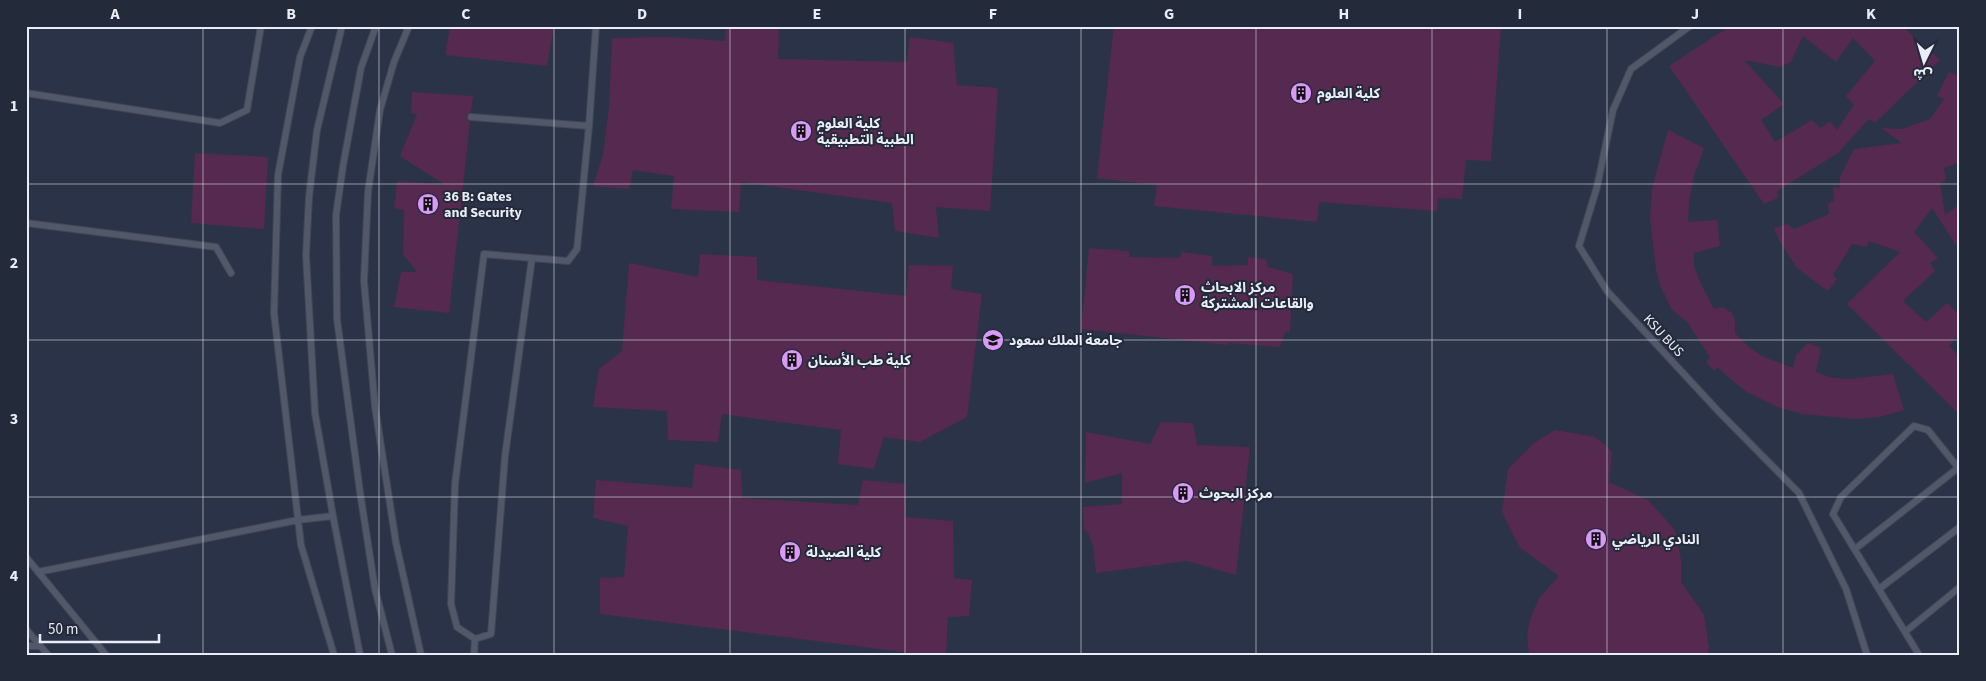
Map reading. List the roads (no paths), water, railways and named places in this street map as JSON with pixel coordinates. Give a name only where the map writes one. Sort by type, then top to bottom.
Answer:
[{"type":"lane","points":[[26,94],[220,123],[247,110],[261,26]]},
{"type":"lane","points":[[312,26],[300,57],[278,175],[274,303],[301,545],[334,655]]},
{"type":"lane","points":[[342,26],[317,130],[309,196],[306,255],[315,413],[332,516],[360,655]]},
{"type":"lane","points":[[376,26],[361,68],[336,215],[337,319],[360,492],[374,579],[392,655]]},
{"type":"lane","points":[[408,26],[394,62],[380,110],[368,192],[364,281],[375,407],[396,543],[421,655]]},
{"type":"lane","points":[[475,639],[457,627],[451,604],[455,484],[484,254],[568,261],[577,249],[589,126],[596,26]]},
{"type":"lane","name":"KSU BUS","points":[[1690,26],[1630,69],[1614,110],[1596,187],[1579,246],[1606,291],[1720,413],[1799,493],[1846,589],[1867,655]]},
{"type":"lane","points":[[471,117],[589,126]]},
{"type":"lane","points":[[26,223],[216,247],[231,273]]},
{"type":"lane","points":[[475,639],[491,634],[505,456],[532,258]]},
{"type":"lane","points":[[1855,549],[1959,469],[1928,430],[1918,426],[1912,428],[1841,497],[1833,514],[1919,655]]},
{"type":"lane","points":[[38,572],[298,520],[332,516]]},
{"type":"lane","points":[[1879,589],[1960,527]]},
{"type":"lane","points":[[26,557],[106,655]]},
{"type":"lane","points":[[1905,632],[1960,587]]},
{"type":"lane","points":[[26,629],[48,655]]},
{"type":"lane","points":[[474,655],[475,639]]},
{"type":"lane","points":[[26,646],[40,646]]},
{"type":"place","name":"كلية العلوم","points":[[1301,93]]},
{"type":"place","name":"كلية العلوم الطبية التطبيقية","points":[[801,131]]},
{"type":"place","name":"36 B: Gates and Security","points":[[428,204]]},
{"type":"place","name":"مركز الابحاث والقاعات المشتركة","points":[[1185,295]]},
{"type":"place","name":"جامعة الملك سعود","points":[[993,340]]},
{"type":"place","name":"كلية طب الأسنان","points":[[792,360]]},
{"type":"place","name":"مركز البحوث","points":[[1183,493]]},
{"type":"place","name":"النادي الرياضي","points":[[1596,539]]},
{"type":"place","name":"كلية الصيدلة","points":[[790,552]]}]
